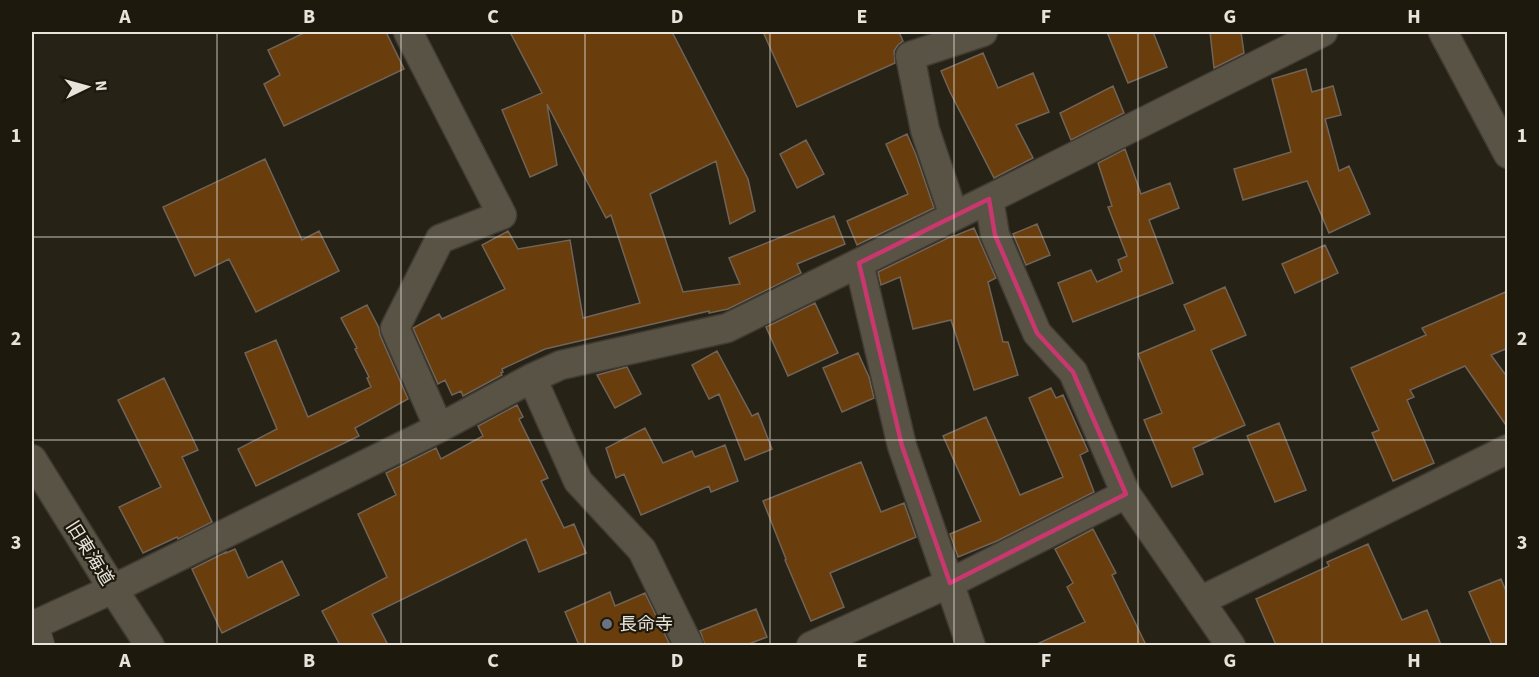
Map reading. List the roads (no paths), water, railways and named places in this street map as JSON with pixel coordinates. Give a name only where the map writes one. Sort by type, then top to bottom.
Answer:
[{"type":"main road","points":[[32,626],[39,645]]},
{"type":"street","points":[[408,32],[502,215],[440,239],[395,328],[439,428]]},
{"type":"street","points":[[954,216],[925,130],[910,56],[983,32]]},
{"type":"street","points":[[32,626],[113,589],[561,365],[727,327],[1323,32]]},
{"type":"street","points":[[1443,32],[1508,154]]},
{"type":"street","points":[[989,199],[995,235],[1037,333],[1073,372],[1126,494],[1231,645]]},
{"type":"street","points":[[859,263],[902,446],[971,645]]},
{"type":"street","points":[[532,378],[578,481],[642,550],[689,645]]},
{"type":"street","points":[[1200,601],[1508,449]]},
{"type":"street","name":"旧東海道","points":[[32,459],[150,645]]},
{"type":"street","points":[[811,645],[950,583],[1126,494]]},
{"type":"place","name":"長命寺","points":[[607,624]]}]
